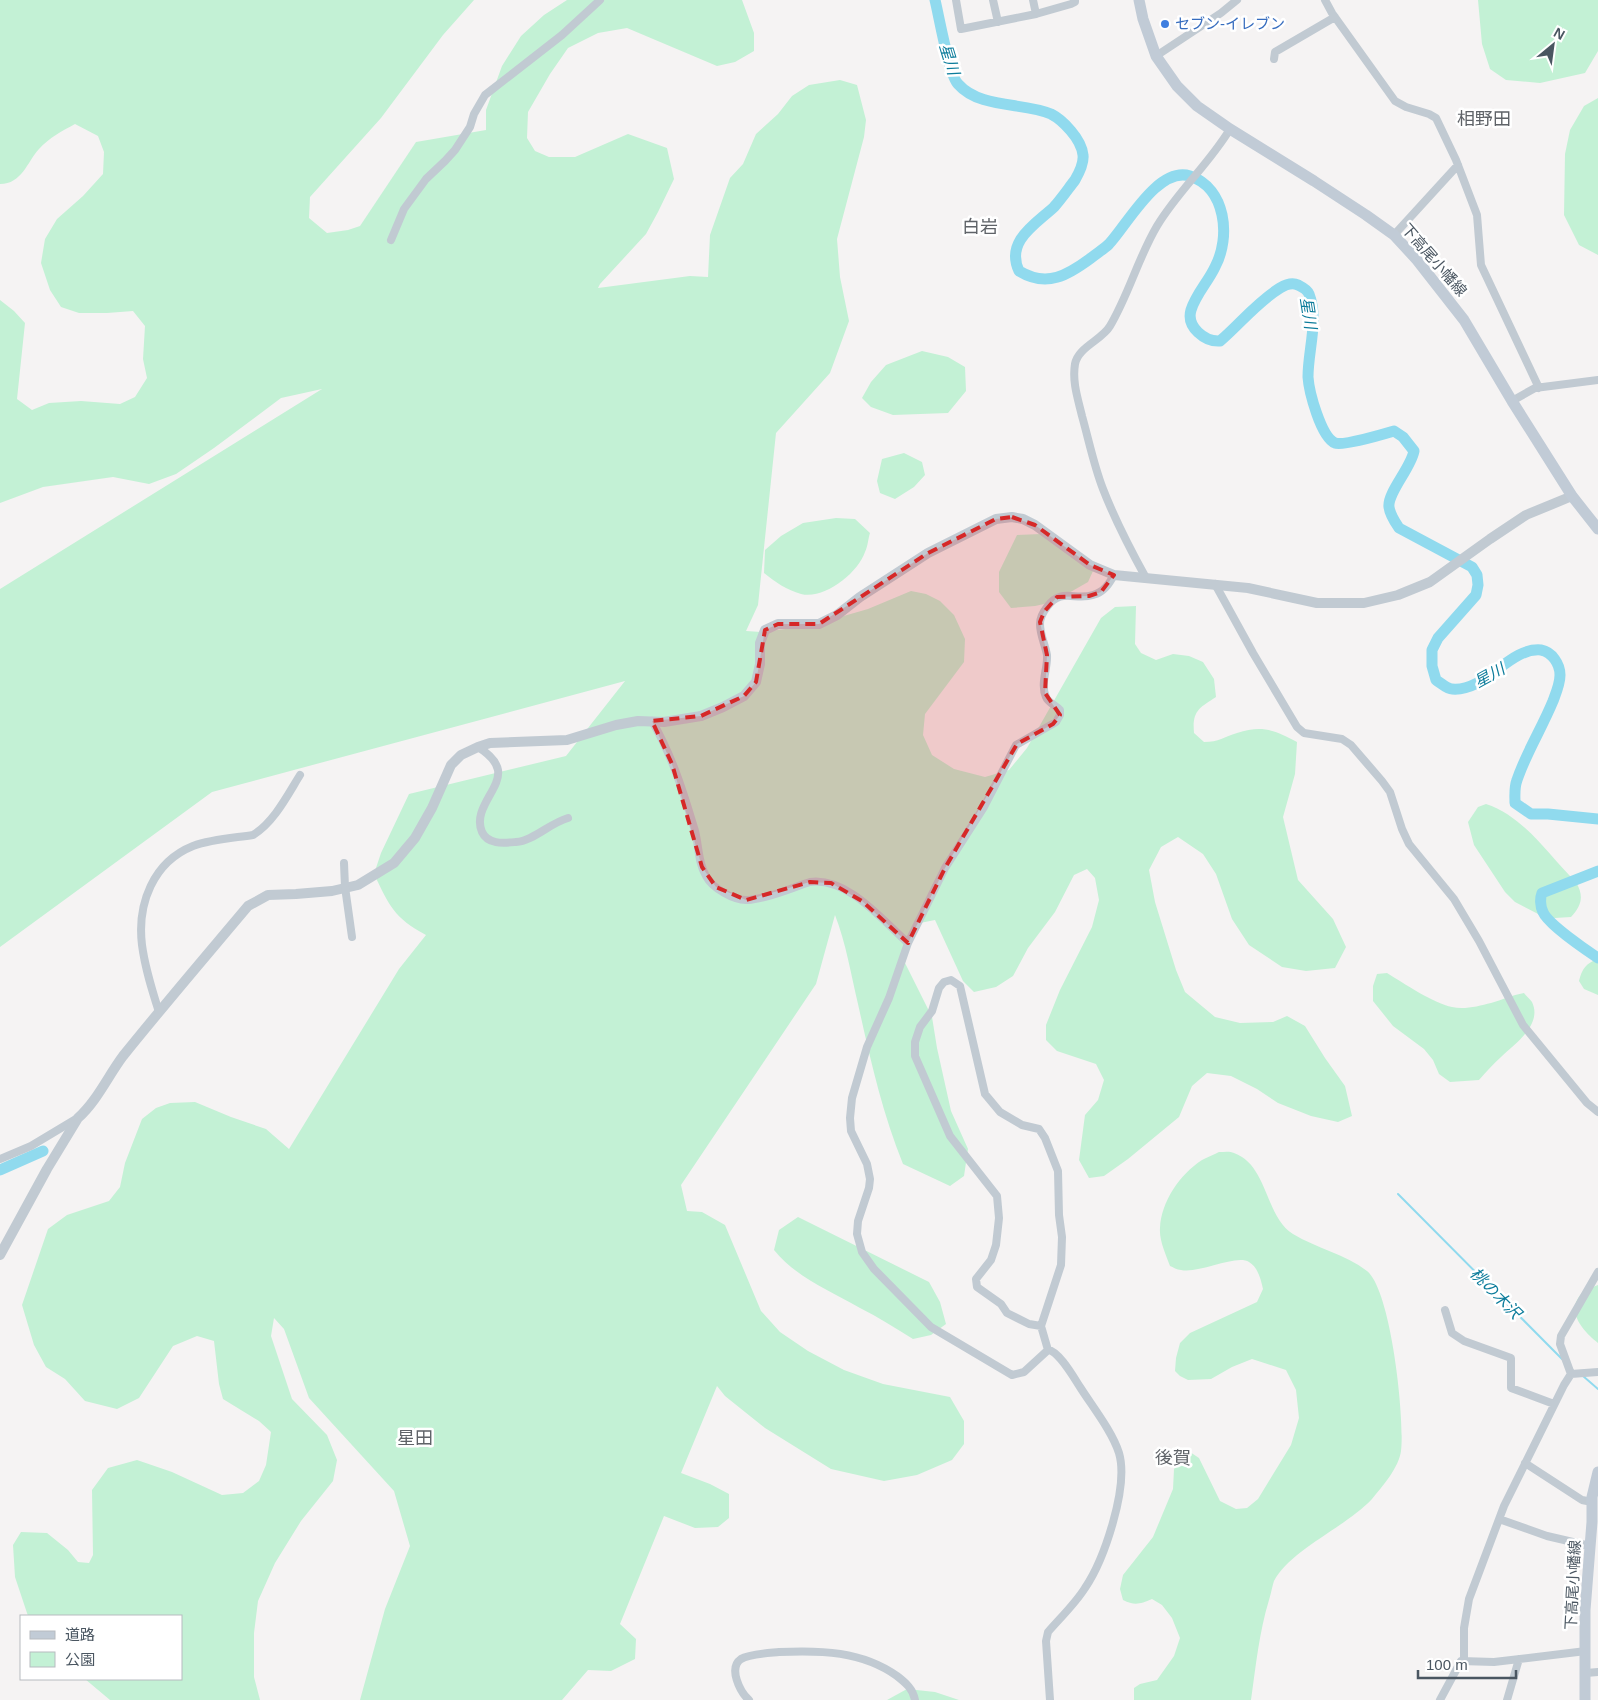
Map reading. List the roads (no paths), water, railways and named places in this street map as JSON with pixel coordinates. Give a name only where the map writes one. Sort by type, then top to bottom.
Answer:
[{"type":"main road","name":"下高尾小幡線","points":[[1139,0],[1156,56],[1177,86],[1197,106],[1230,129],[1314,180],[1394,235],[1417,260],[1464,320],[1572,496],[1598,528]]},
{"type":"main road","name":"下高尾小幡線","points":[[1585,1700],[1585,1610],[1592,1502],[1598,1472]]},
{"type":"street","points":[[391,240],[404,209],[426,179],[446,162],[455,150],[470,128],[474,114],[485,95],[562,36],[600,0]]},
{"type":"street","points":[[956,0],[961,29],[1036,14],[1077,1]]},
{"type":"street","points":[[993,0],[998,22]]},
{"type":"street","points":[[1033,0],[1036,14]]},
{"type":"street","points":[[1156,56],[1221,13],[1237,0]]},
{"type":"street","points":[[1325,0],[1395,101],[1436,118],[1458,165],[1477,215],[1481,265],[1539,388]]},
{"type":"street","points":[[1274,59],[1275,52],[1335,17]]},
{"type":"street","points":[[1146,578],[1120,530],[1093,458],[1075,385],[1075,361],[1080,353],[1109,328],[1122,305],[1139,261],[1157,226],[1218,148],[1230,129]]},
{"type":"street","points":[[1394,235],[1458,165]]},
{"type":"street","points":[[1512,401],[1539,388],[1598,380]]},
{"type":"street","points":[[0,1255],[47,1169],[78,1118],[158,1012],[248,906],[268,895],[332,891],[358,885],[394,863],[415,838],[432,808],[451,764],[461,755],[490,743],[568,740],[616,725],[638,721],[664,722],[701,716],[723,707],[744,696],[756,682],[760,664],[760,643],[765,630],[778,624],[819,624],[837,615],[860,597],[928,553],[996,519],[1023,519],[1090,564],[1114,575],[1248,588],[1317,603],[1364,603],[1398,595],[1430,582],[1526,515],[1572,496]]},
{"type":"street","points":[[1048,1350],[1024,1372],[1012,1376],[931,1327],[874,1268],[862,1252],[856,1234],[870,1179],[867,1164],[851,1131],[850,1118],[852,1098],[867,1047],[889,998],[908,944],[945,868],[984,807],[1016,745],[1054,724],[1060,715],[1060,710],[1048,700],[1045,693],[1047,655],[1040,632],[1040,622],[1044,612],[1050,602],[1057,597],[1089,596],[1101,592],[1107,587],[1114,575]]},
{"type":"street","points":[[1215,584],[1297,727],[1304,732],[1342,739],[1351,745],[1390,792],[1409,844],[1462,910],[1523,1025],[1587,1103],[1598,1112]]},
{"type":"street","points":[[652,721],[664,741],[693,824],[706,878],[716,887],[736,898],[746,900],[760,898],[818,880],[831,883],[862,901],[908,944]]},
{"type":"street","points":[[478,747],[493,760],[498,772],[480,820],[481,830],[485,837],[492,842],[520,842],[568,818]]},
{"type":"street","points":[[158,1012],[142,944],[143,907],[148,890],[158,871],[172,858],[193,846],[215,840],[253,835],[259,831],[267,824],[300,775]]},
{"type":"street","points":[[344,863],[352,937]]},
{"type":"street","points":[[1041,1326],[1029,1324],[1007,1313],[1001,1304],[977,1287],[976,1280],[991,1260],[996,1245],[999,1218],[998,1196],[950,1136],[915,1056],[915,1042],[920,1027],[932,1011],[939,988],[944,982],[951,980],[960,986],[985,1094],[1000,1112],[1022,1125],[1039,1129],[1045,1138],[1058,1171],[1059,1215],[1062,1237],[1061,1265],[1041,1326],[1048,1350]]},
{"type":"street","points":[[0,1160],[31,1146],[78,1118]]},
{"type":"street","points":[[1464,1662],[1464,1628],[1469,1599],[1499,1519],[1570,1374],[1560,1344],[1560,1336],[1598,1272]]},
{"type":"street","points":[[1445,1310],[1452,1333],[1464,1342],[1511,1358],[1511,1388],[1554,1404]]},
{"type":"street","points":[[1048,1350],[1052,1350],[1057,1354],[1110,1434],[1118,1451],[1121,1471],[1118,1500],[1112,1526],[1098,1564],[1085,1589],[1048,1632],[1046,1641],[1050,1700]]},
{"type":"street","points":[[1570,1374],[1598,1372]]},
{"type":"street","points":[[1525,1463],[1582,1500],[1592,1502]]},
{"type":"street","points":[[1499,1519],[1547,1536],[1590,1546]]},
{"type":"street","points":[[748,1700],[738,1684],[736,1674],[739,1661],[742,1658],[765,1653],[800,1651],[833,1652],[856,1656],[885,1668],[910,1687],[915,1700]]},
{"type":"street","points":[[1440,1700],[1461,1662],[1494,1662],[1586,1651]]},
{"type":"street","points":[[1507,1700],[1519,1659]]},
{"type":"street","points":[[1586,1673],[1598,1672]]},
{"type":"waterway","name":"星川","points":[[935,0],[951,69],[958,84],[978,98],[1040,110],[1051,114],[1069,129],[1082,148],[1083,161],[1075,180],[1054,207],[1031,227],[1019,242],[1016,251],[1019,271],[1039,279],[1048,279],[1074,270],[1109,244],[1144,199],[1155,188],[1166,180],[1178,175],[1190,176],[1202,182],[1211,191],[1218,202],[1224,228],[1220,255],[1191,310],[1191,322],[1198,332],[1208,339],[1220,341],[1256,306],[1280,288],[1296,284],[1307,291],[1312,304],[1313,314],[1308,377],[1313,403],[1325,432],[1335,443],[1346,443],[1394,431],[1403,437],[1414,451],[1409,465],[1389,501],[1393,518],[1399,528],[1472,567],[1477,575],[1476,595],[1438,638],[1432,650],[1432,666],[1436,680],[1450,689],[1464,688],[1476,684],[1518,655],[1529,651],[1541,650],[1549,653],[1557,663],[1560,671],[1559,685],[1549,711],[1529,750],[1515,786],[1515,803],[1531,814],[1598,819]]},
{"type":"waterway","name":"星川","points":[[1598,871],[1542,893],[1541,897],[1541,907],[1546,917],[1598,958]]},
{"type":"waterway","points":[[0,1170],[43,1151]]},
{"type":"waterway","name":"桃の木沢","points":[[1398,1194],[1562,1359]]},
{"type":"waterway","name":"桃の木沢","points":[[1583,1376],[1598,1389]]},
{"type":"place","name":"セブン-イレブン","points":[[1165,24]]},
{"type":"district","name":"相野田","points":[[1484,119]]},
{"type":"district","name":"白岩","points":[[980,227]]},
{"type":"district","name":"星田","points":[[415,1438]]},
{"type":"district","name":"後賀","points":[[1173,1458]]}]
